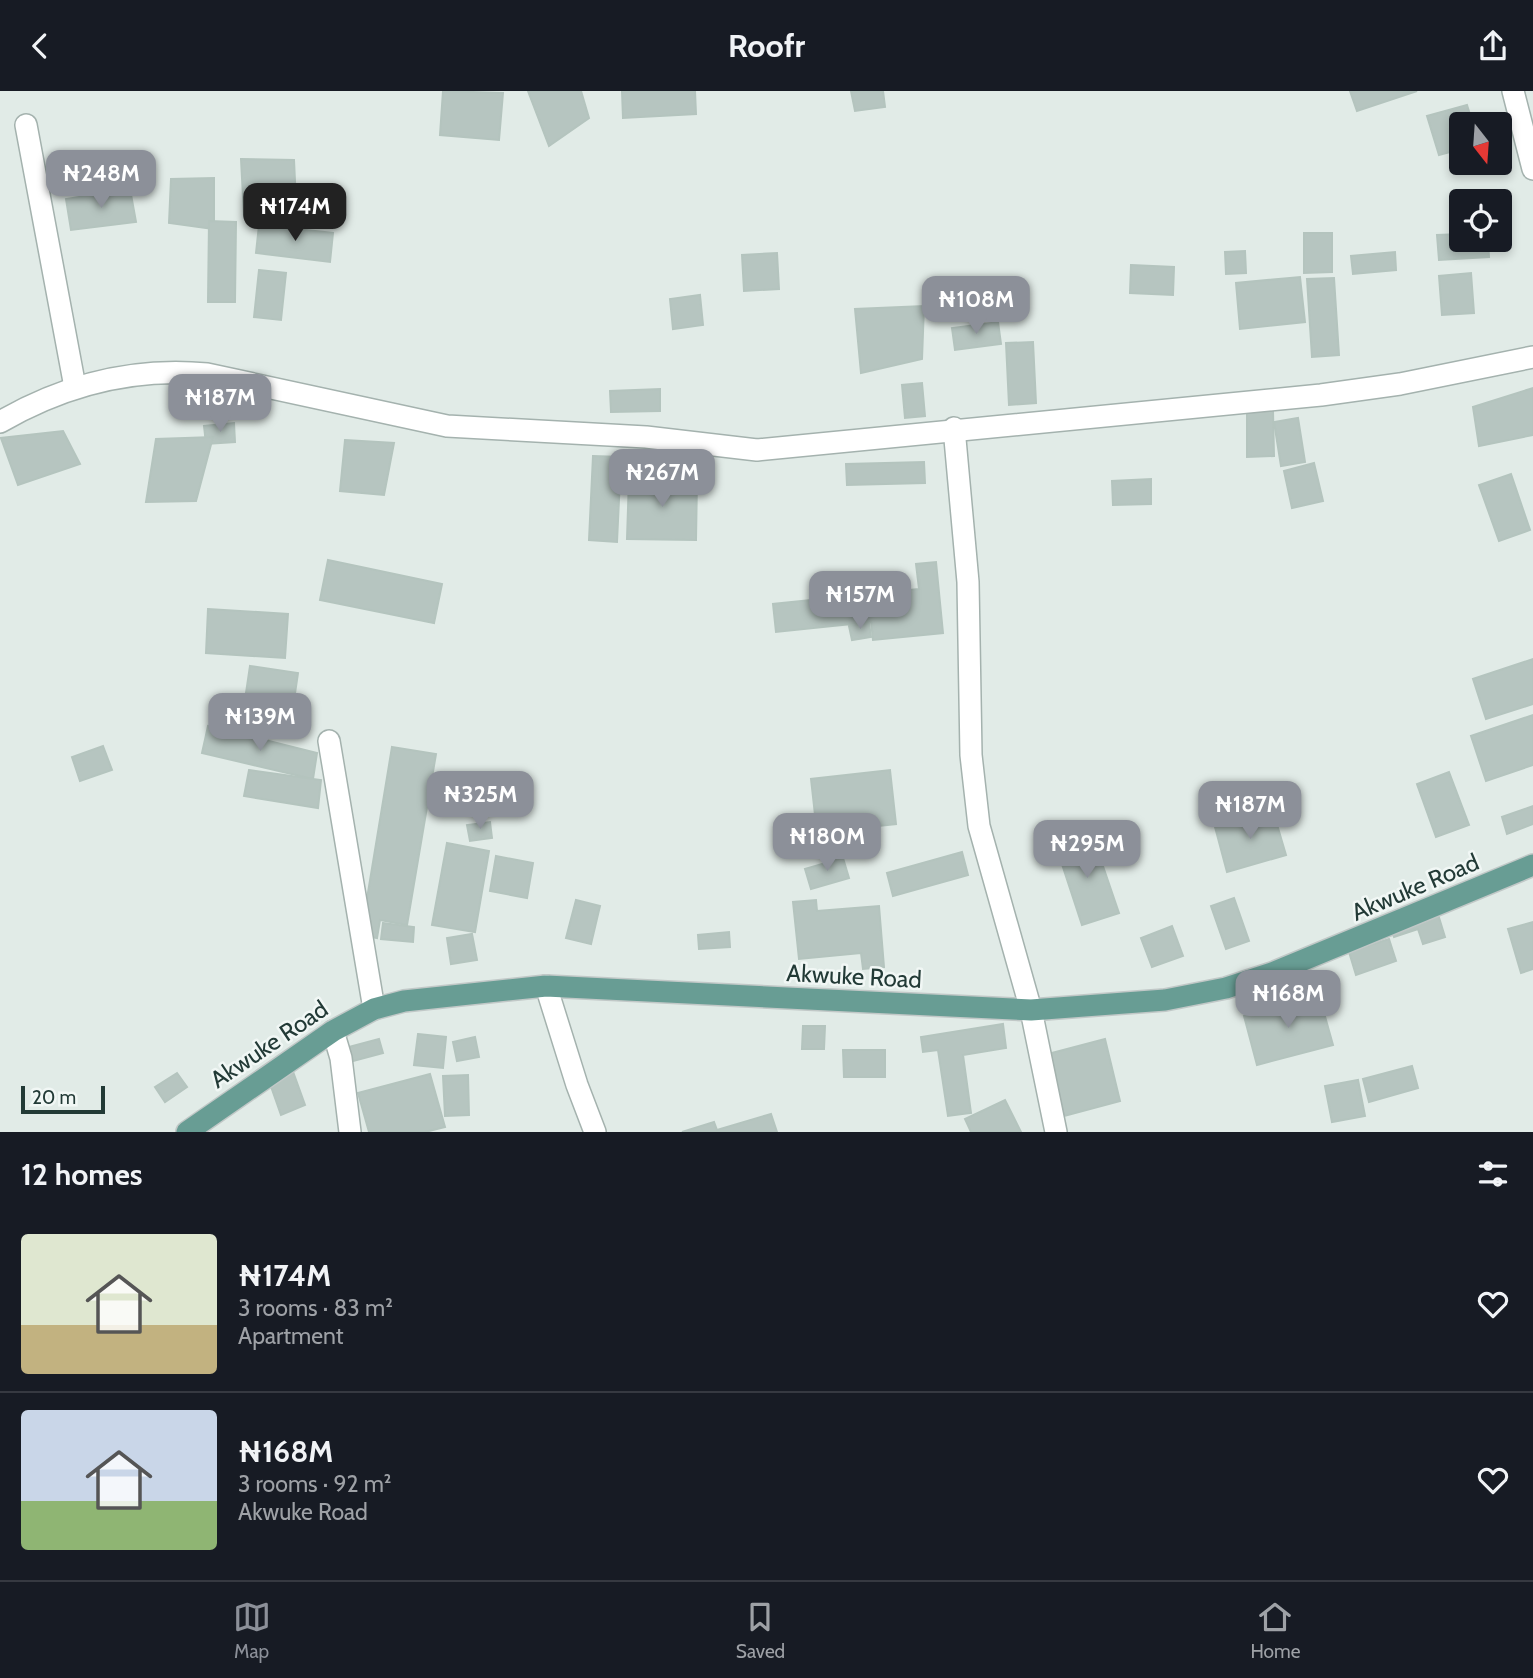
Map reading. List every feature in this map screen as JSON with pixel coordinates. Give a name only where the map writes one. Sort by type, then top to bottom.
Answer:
[{"type":"main road","name":"Akwuke Road","points":[[187,1132],[333,1031],[374,1009],[431,997],[546,986],[1031,1010],[1165,1000],[1226,988],[1325,952],[1533,865]]},
{"type":"street","points":[[1513,91],[1533,169]]},
{"type":"street","points":[[26,125],[75,387]]},
{"type":"street","points":[[0,422],[37,400],[104,379],[156,373],[207,373],[447,426],[646,437],[757,450],[954,428],[1163,412],[1321,395],[1400,384],[1533,357]]},
{"type":"street","points":[[954,428],[968,582],[971,755],[979,826],[1031,1010],[1056,1132]]},
{"type":"street","points":[[329,741],[374,1009]]},
{"type":"street","points":[[546,986],[576,1085],[595,1132]]},
{"type":"street","points":[[333,1031],[341,1058],[350,1132]]},
{"type":"building","points":[[443,91],[503,93],[499,140],[440,135]]},
{"type":"building","points":[[528,91],[581,91],[589,118],[549,146]]},
{"type":"building","points":[[622,91],[695,91],[696,114],[623,118]]},
{"type":"building","points":[[851,91],[883,91],[885,107],[855,111]]},
{"type":"building","points":[[1350,91],[1417,91],[1357,111]]},
{"type":"building","points":[[1467,105],[1469,112],[1449,112],[1449,152],[1439,155],[1427,116]]},
{"type":"building","points":[[241,159],[294,160],[297,224],[244,216]]},
{"type":"building","points":[[214,178],[214,229],[169,223],[171,179]]},
{"type":"building","points":[[130,189],[136,222],[71,230],[66,199]]},
{"type":"building","points":[[209,221],[236,222],[235,302],[208,302]]},
{"type":"building","points":[[259,225],[333,233],[330,262],[256,253]]},
{"type":"building","points":[[1304,233],[1332,233],[1332,272],[1304,273]]},
{"type":"building","points":[[1449,234],[1449,252],[1489,252],[1489,257],[1439,260],[1437,235]]},
{"type":"building","points":[[1245,251],[1246,273],[1226,274],[1225,252]]},
{"type":"building","points":[[1395,252],[1396,270],[1353,274],[1351,256]]},
{"type":"building","points":[[777,253],[779,289],[744,291],[742,255]]},
{"type":"building","points":[[1131,265],[1174,267],[1173,295],[1130,293]]},
{"type":"building","points":[[259,270],[286,273],[281,320],[254,317]]},
{"type":"building","points":[[1471,273],[1474,313],[1442,315],[1439,276]]},
{"type":"building","points":[[1300,277],[1305,322],[1240,329],[1236,283]]},
{"type":"building","points":[[1334,278],[1339,355],[1312,357],[1307,279]]},
{"type":"building","points":[[700,295],[703,325],[673,329],[670,299]]},
{"type":"building","points":[[924,306],[922,359],[861,373],[855,309]]},
{"type":"building","points":[[998,322],[1001,344],[955,350],[952,328]]},
{"type":"building","points":[[1033,342],[1036,403],[1009,405],[1006,343]]},
{"type":"building","points":[[922,383],[925,416],[905,418],[902,385]]},
{"type":"building","points":[[1533,388],[1533,435],[1479,446],[1473,407]]},
{"type":"building","points":[[660,389],[660,411],[611,412],[610,391]]},
{"type":"building","points":[[1247,411],[1273,411],[1274,456],[1247,457]]},
{"type":"building","points":[[1298,418],[1305,462],[1281,466],[1274,422]]},
{"type":"building","points":[[234,423],[235,442],[206,444],[204,426]]},
{"type":"building","points":[[63,431],[80,464],[18,485],[1,438]]},
{"type":"building","points":[[213,437],[196,501],[146,502],[156,439]]},
{"type":"building","points":[[345,440],[394,443],[384,495],[340,491]]},
{"type":"building","points":[[593,456],[621,457],[617,542],[589,540]]},
{"type":"building","points":[[924,462],[925,483],[847,485],[846,464]]},
{"type":"building","points":[[1314,463],[1323,501],[1292,508],[1284,471]]},
{"type":"building","points":[[1511,474],[1530,530],[1499,541],[1479,485]]},
{"type":"building","points":[[629,478],[697,480],[696,540],[627,539]]},
{"type":"building","points":[[1151,479],[1151,504],[1113,505],[1112,481]]},
{"type":"building","points":[[328,560],[442,584],[434,623],[320,600]]},
{"type":"building","points":[[936,562],[943,633],[873,640],[871,622],[776,632],[773,604],[919,589],[916,564]]},
{"type":"building","points":[[208,609],[288,614],[285,658],[206,653]]},
{"type":"building","points":[[869,623],[871,637],[852,640],[849,626]]},
{"type":"building","points":[[1533,659],[1533,704],[1486,719],[1473,679]]},
{"type":"building","points":[[250,666],[298,673],[290,727],[242,720]]},
{"type":"building","points":[[1533,715],[1533,765],[1486,781],[1471,736]]},
{"type":"building","points":[[208,726],[317,753],[313,779],[202,753]]},
{"type":"building","points":[[103,746],[112,770],[80,781],[72,757]]},
{"type":"building","points":[[392,747],[436,754],[407,925],[380,920],[377,938],[361,935]]},
{"type":"building","points":[[249,770],[321,780],[318,808],[244,796]]},
{"type":"building","points":[[890,770],[896,824],[849,829],[850,838],[818,842],[811,779]]},
{"type":"building","points":[[1449,772],[1469,825],[1436,837],[1417,784]]},
{"type":"building","points":[[1533,806],[1533,824],[1507,834],[1502,817]]},
{"type":"building","points":[[1273,811],[1286,855],[1227,872],[1215,827]]},
{"type":"building","points":[[490,822],[492,838],[470,841],[467,825]]},
{"type":"building","points":[[1092,834],[1119,913],[1082,925],[1056,846]]},
{"type":"building","points":[[447,843],[489,851],[475,932],[432,925]]},
{"type":"building","points":[[962,852],[968,875],[893,896],[887,873]]},
{"type":"building","points":[[496,856],[533,863],[527,898],[490,891]]},
{"type":"building","points":[[843,858],[849,878],[811,889],[805,869]]},
{"type":"building","points":[[1234,898],[1249,941],[1226,949],[1211,906]]},
{"type":"building","points":[[576,900],[600,906],[591,944],[566,938]]},
{"type":"building","points":[[816,900],[817,911],[879,906],[884,967],[863,969],[861,953],[799,959],[793,902]]},
{"type":"building","points":[[1437,911],[1445,937],[1423,944],[1418,929],[1394,937],[1390,926]]},
{"type":"building","points":[[1533,922],[1533,969],[1521,973],[1508,929]]},
{"type":"building","points":[[383,923],[414,927],[413,942],[381,939]]},
{"type":"building","points":[[1172,926],[1183,956],[1152,967],[1141,938]]},
{"type":"building","points":[[729,932],[730,947],[699,949],[698,935]]},
{"type":"building","points":[[472,934],[477,960],[451,964],[447,938]]},
{"type":"building","points":[[1389,939],[1396,961],[1356,975],[1349,952]]},
{"type":"building","points":[[1319,995],[1333,1045],[1257,1065],[1244,1016]]},
{"type":"building","points":[[1003,1024],[1006,1048],[963,1055],[971,1113],[948,1116],[938,1050],[923,1052],[921,1037]]},
{"type":"building","points":[[803,1026],[825,1026],[824,1049],[802,1049]]},
{"type":"building","points":[[418,1034],[446,1037],[443,1068],[414,1065]]},
{"type":"building","points":[[475,1037],[479,1057],[457,1061],[453,1042]]},
{"type":"building","points":[[379,1039],[383,1053],[353,1061],[349,1047]]},
{"type":"building","points":[[1105,1039],[1120,1101],[1064,1116],[1048,1054]]},
{"type":"building","points":[[843,1050],[885,1050],[885,1077],[844,1077]]},
{"type":"building","points":[[291,1066],[305,1105],[281,1115],[267,1075]]},
{"type":"building","points":[[1412,1066],[1418,1088],[1369,1102],[1363,1079]]},
{"type":"building","points":[[177,1073],[187,1087],[165,1102],[155,1087]]},
{"type":"building","points":[[430,1074],[445,1127],[425,1132],[369,1132],[358,1093]]},
{"type":"building","points":[[468,1075],[469,1115],[445,1116],[443,1076]]},
{"type":"building","points":[[1358,1080],[1365,1116],[1332,1122],[1325,1086]]},
{"type":"building","points":[[1005,1100],[1021,1132],[971,1132],[965,1119]]},
{"type":"building","points":[[771,1114],[777,1132],[682,1132],[714,1122],[717,1130]]}]
